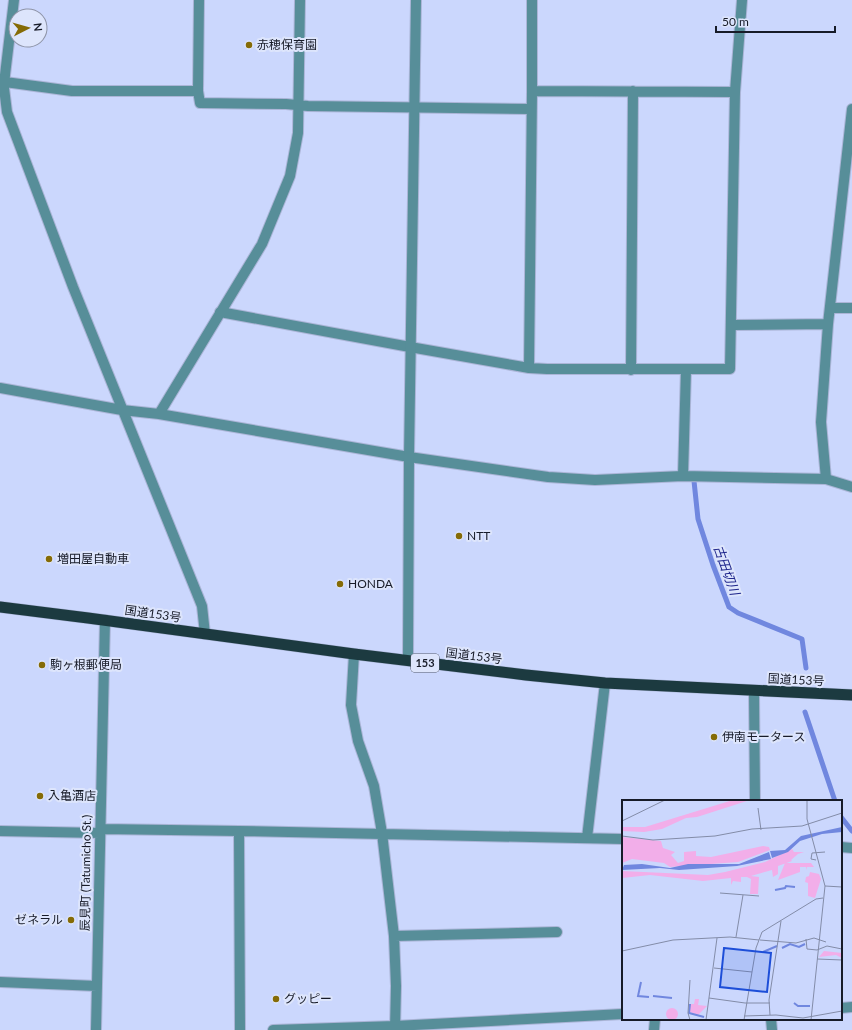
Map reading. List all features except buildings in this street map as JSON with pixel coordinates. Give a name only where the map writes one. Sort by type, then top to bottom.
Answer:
[{"type":"highway","name":"国道153号","points":[[0,607],[354,654],[526,675],[605,683],[852,695]]},
{"type":"street","points":[[14,0],[3,77],[7,112],[73,287],[202,606],[205,634]]},
{"type":"street","points":[[199,0],[198,91],[200,103],[531,109]]},
{"type":"street","points":[[159,414],[262,244],[290,176],[298,133],[297,105],[300,0]]},
{"type":"street","points":[[408,660],[410,348],[416,0]]},
{"type":"street","points":[[529,368],[532,0]]},
{"type":"street","points":[[220,312],[410,348],[529,368],[631,370],[730,369],[732,325],[735,92],[742,0]]},
{"type":"street","points":[[3,77],[72,91],[198,91]]},
{"type":"street","points":[[532,91],[735,92]]},
{"type":"street","points":[[631,370],[633,91]]},
{"type":"street","points":[[826,479],[821,422],[828,324],[847,193],[852,109]]},
{"type":"street","points":[[830,308],[852,308]]},
{"type":"street","points":[[732,325],[828,324]]},
{"type":"street","points":[[683,476],[686,369]]},
{"type":"street","points":[[0,388],[122,410],[159,414],[409,457],[556,478],[595,480],[683,476],[826,479],[852,487]]},
{"type":"street","name":"辰見町 (Tatumicho St.)","points":[[96,1030],[105,620]]},
{"type":"street","points":[[354,654],[351,705],[358,741],[374,786],[382,833],[394,936],[396,986],[395,1028]]},
{"type":"street","points":[[587,838],[605,683]]},
{"type":"street","points":[[754,691],[755,800]]},
{"type":"street","points":[[0,831],[239,831],[622,839]]},
{"type":"street","points":[[239,831],[240,1030]]},
{"type":"street","points":[[842,847],[852,848]]},
{"type":"street","points":[[394,936],[557,932]]},
{"type":"street","points":[[0,982],[97,986]]},
{"type":"street","points":[[842,1008],[852,1007]]},
{"type":"street","points":[[273,1030],[395,1028],[622,1014]]},
{"type":"street","points":[[654,1030],[655,1020]]},
{"type":"street","points":[[771,1020],[772,1030]]},
{"type":"waterway","name":"古田切川","points":[[694,481],[698,519],[729,607],[738,613],[802,639],[806,668]]},
{"type":"waterway","name":"古田切川","points":[[805,712],[835,800]]},
{"type":"waterway","name":"古田切川","points":[[842,818],[852,831]]},
{"type":"place","name":"赤穂保育園","points":[[249,45]]},
{"type":"place","name":"NTT","points":[[459,536]]},
{"type":"place","name":"増田屋自動車","points":[[49,559]]},
{"type":"place","name":"HONDA","points":[[340,584]]},
{"type":"place","name":"駒ヶ根郵便局","points":[[42,665]]},
{"type":"place","name":"伊南モータース","points":[[714,737]]},
{"type":"place","name":"入亀酒店","points":[[40,796]]},
{"type":"place","name":"ゼネラル","points":[[71,920]]},
{"type":"place","name":"グッピー","points":[[276,999]]}]
